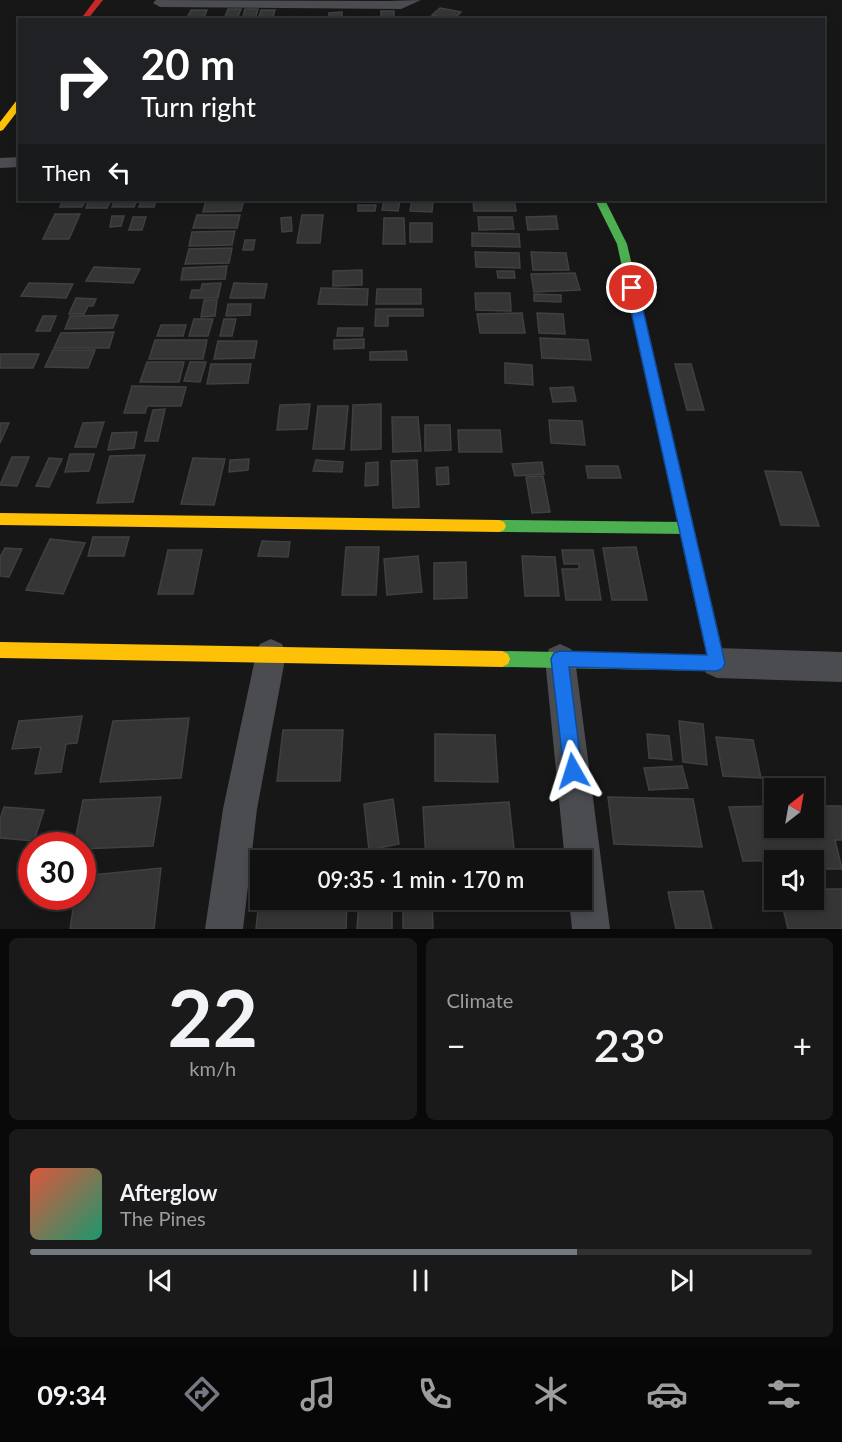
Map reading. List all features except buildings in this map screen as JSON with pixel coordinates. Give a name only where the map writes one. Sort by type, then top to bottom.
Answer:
[{"type":"street","points":[[86,18],[99,0]]},
{"type":"street","points":[[159,4],[401,5],[414,0]]},
{"type":"street","points":[[0,128],[18,105]]},
{"type":"street","points":[[0,163],[18,162]]},
{"type":"street","points":[[600,201],[622,244],[717,663]]},
{"type":"street","points":[[0,519],[687,528]]},
{"type":"street","points":[[0,650],[560,659],[842,667]]},
{"type":"street","points":[[224,929],[240,809],[271,654]]},
{"type":"street","points":[[560,659],[591,929]]},
{"type":"traffic: fast","points":[[600,201],[622,244],[650,367]]},
{"type":"traffic: fast","points":[[499,526],[687,528]]},
{"type":"traffic: fast","points":[[502,659],[717,663],[702,598]]},
{"type":"traffic: slow","points":[[0,128],[18,105]]},
{"type":"traffic: slow","points":[[0,519],[499,526]]},
{"type":"traffic: slow","points":[[0,650],[502,659]]},
{"type":"traffic: jam","points":[[85,18],[99,0]]},
{"type":"traffic: jam","points":[[650,367],[702,598]]},
{"type":"route","points":[[573,771],[560,659],[717,663],[632,288]]}]
